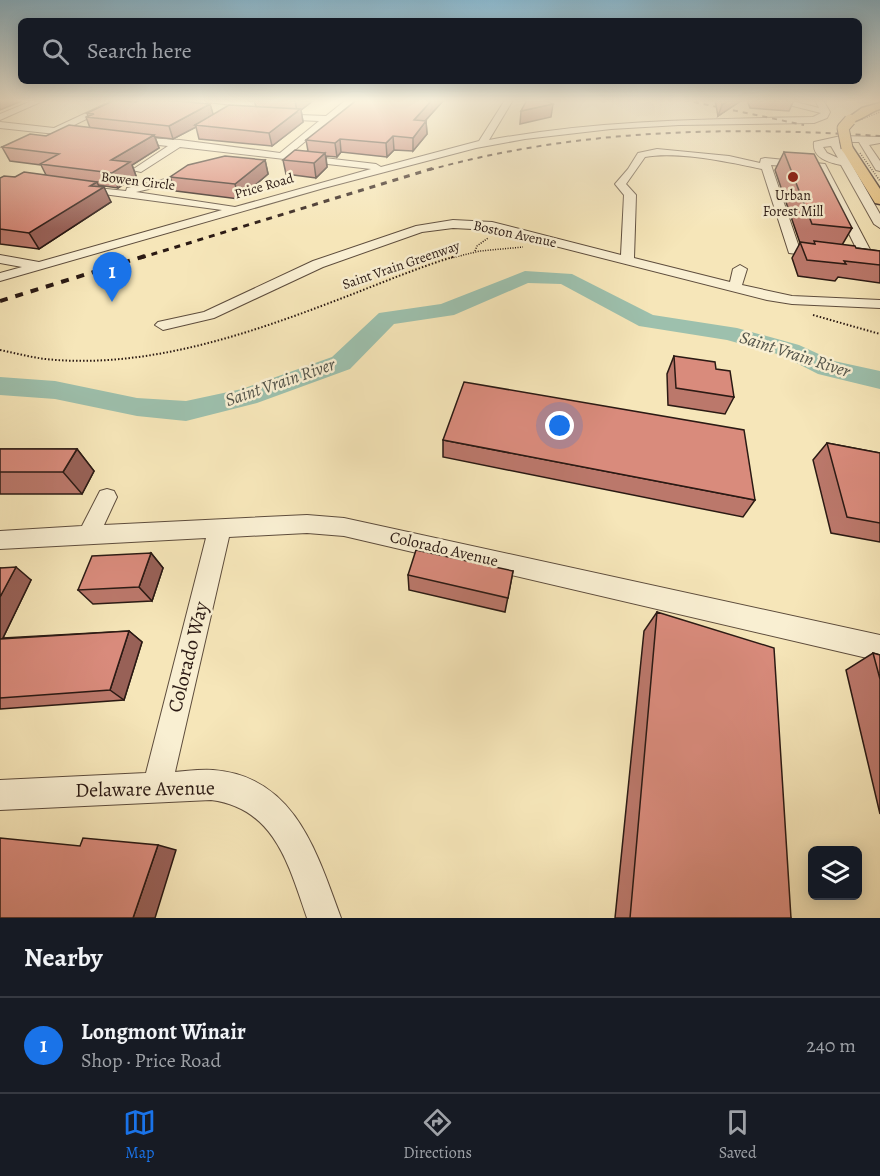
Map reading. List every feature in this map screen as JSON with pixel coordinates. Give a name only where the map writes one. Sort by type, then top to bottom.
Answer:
[{"type":"main road","points":[[846,143],[880,200]]},
{"type":"street","points":[[139,148],[148,143]]},
{"type":"street","points":[[158,143],[387,168]]},
{"type":"street","points":[[137,170],[180,143]]},
{"type":"street","points":[[239,163],[277,156],[295,143]]},
{"type":"street","name":"Price Road","points":[[1,277],[387,168],[490,143]]},
{"type":"street","points":[[846,166],[825,158],[819,152],[818,144],[834,143],[880,224]]},
{"type":"street","points":[[864,143],[880,168]]},
{"type":"street","points":[[627,261],[630,195],[620,184],[632,171],[641,155],[657,152],[729,159],[767,167]]},
{"type":"street","points":[[846,166],[822,168],[821,166],[765,162],[794,250],[874,260]]},
{"type":"street","points":[[822,168],[874,260]]},
{"type":"street","points":[[118,193],[204,172]]},
{"type":"street","name":"Bowen Circle","points":[[65,186],[239,209]]},
{"type":"street","name":"Boston Avenue","points":[[163,325],[209,315],[318,264],[420,229],[459,223],[492,226],[734,288],[792,300],[879,304]]},
{"type":"street","points":[[0,259],[38,265]]},
{"type":"street","points":[[686,275],[694,259]]},
{"type":"street","points":[[734,288],[739,279],[740,269]]},
{"type":"street","points":[[819,289],[831,301]]},
{"type":"street","points":[[869,289],[879,304]]},
{"type":"street","points":[[89,535],[107,497]]},
{"type":"street","name":"Colorado Avenue","points":[[0,540],[307,524],[345,527],[880,648]]},
{"type":"street","name":"Colorado Way","points":[[157,787],[220,528]]},
{"type":"street","name":"Delaware Avenue","points":[[0,795],[211,785],[239,790],[271,809],[296,842],[324,918]]},
{"type":"path","points":[[858,149],[880,181]]},
{"type":"path","name":"Saint Vrain Greenway","points":[[0,350],[33,359],[74,362],[112,361],[173,350],[284,318],[464,253],[500,247],[523,247]]},
{"type":"path","points":[[810,314],[880,334]]},
{"type":"building","points":[[11,143],[141,143],[111,160],[130,162],[112,173],[40,164],[59,154],[2,147]]},
{"type":"building","points":[[295,150],[325,153],[314,163],[283,160]]},
{"type":"building","points":[[784,152],[814,154],[852,228],[812,224]]},
{"type":"building","points":[[225,156],[265,160],[235,184],[170,177],[188,165]]},
{"type":"building","points":[[24,172],[97,182],[90,186],[104,187],[29,233],[0,229],[0,178],[15,177]]},
{"type":"building","points":[[814,241],[880,251],[880,265],[807,260],[800,242],[815,244]]},
{"type":"building","points":[[674,356],[715,362],[716,369],[730,371],[734,397],[676,388]]},
{"type":"building","points":[[464,382],[744,430],[755,500],[443,440]]},
{"type":"building","points":[[827,443],[880,453],[880,523],[847,517]]},
{"type":"building","points":[[0,449],[77,449],[63,472],[0,472]]},
{"type":"building","points":[[416,550],[513,571],[508,598],[408,575]]},
{"type":"building","points":[[151,553],[139,587],[78,590],[92,556]]},
{"type":"building","points":[[16,567],[0,597],[0,568]]},
{"type":"building","points":[[657,612],[774,648],[791,918],[630,918]]},
{"type":"building","points":[[129,631],[110,690],[0,698],[0,639]]},
{"type":"building","points":[[873,653],[880,655],[880,679]]},
{"type":"building","points":[[0,838],[80,846],[83,838],[158,845],[133,918],[0,918]]},
{"type":"waterway","name":"Saint Vrain River","points":[[0,386],[55,390],[137,407],[186,411],[247,397],[341,363],[387,318],[446,310],[525,277],[565,278],[647,321],[729,333],[790,350],[827,368],[880,380]]},
{"type":"railway","points":[[429,170],[485,156],[565,143]]},
{"type":"railway","points":[[140,258],[434,168]]},
{"type":"railway","points":[[0,301],[145,256]]},
{"type":"place","name":"Urban Forest Mill","points":[[793,177]]},
{"type":"place","name":"Longmont Winair","points":[[112,302]]}]
